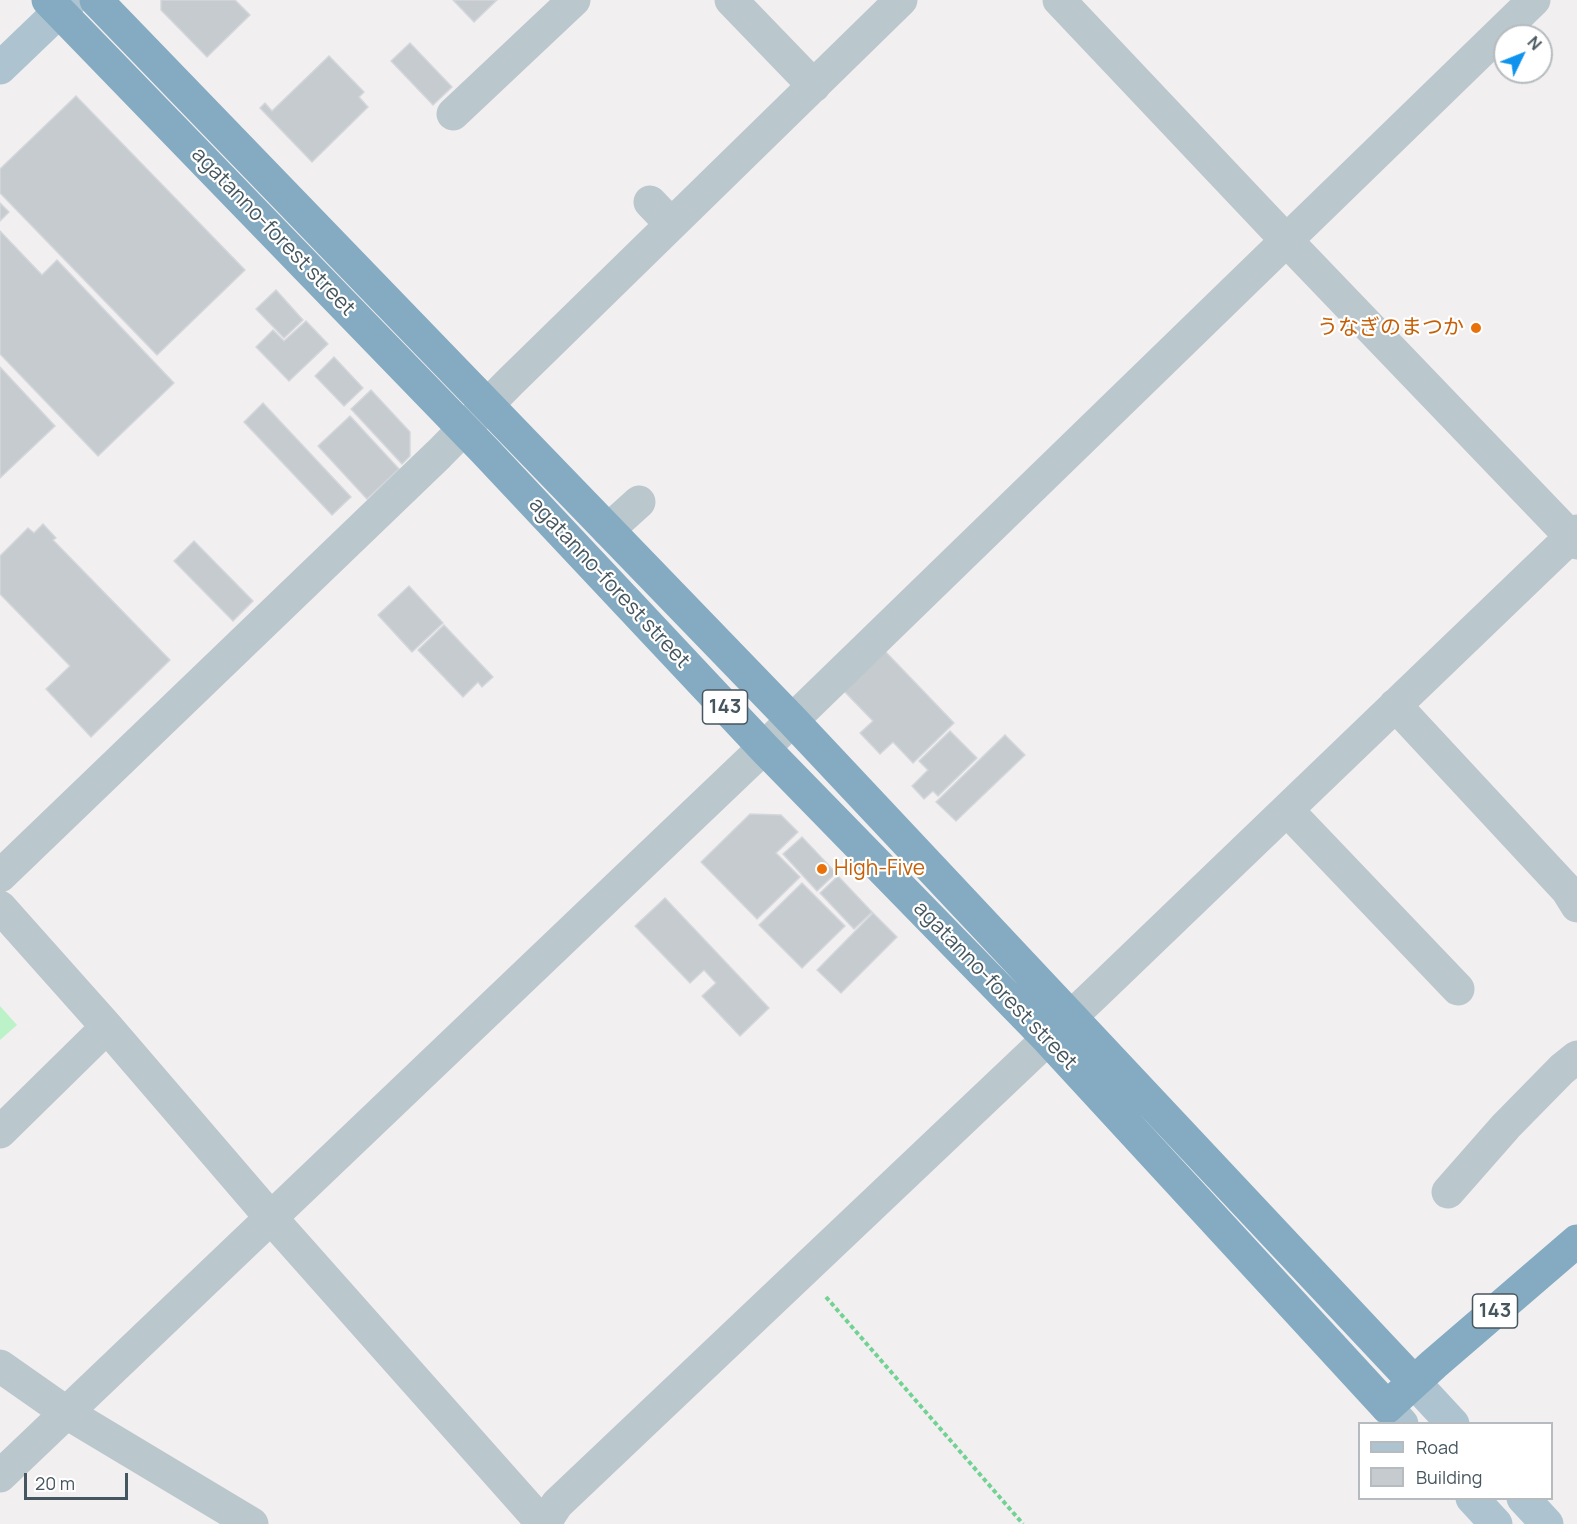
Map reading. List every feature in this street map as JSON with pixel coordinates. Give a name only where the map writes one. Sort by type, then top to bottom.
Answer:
[{"type":"highway","name":"agatanno-forest street","points":[[96,0],[792,720],[1395,1415]]},
{"type":"highway","name":"agatanno-forest street","points":[[59,4],[764,748],[1059,1027],[1414,1382]]},
{"type":"highway","name":"143","points":[[1395,1415],[1414,1382],[1577,1241]]},
{"type":"main road","points":[[0,68],[59,4]]},
{"type":"main road","points":[[1414,1382],[1451,1422]]},
{"type":"main road","points":[[1474,1500],[1496,1524]]},
{"type":"main road","points":[[1525,1500],[1547,1524]]},
{"type":"street","points":[[453,114],[574,0]]},
{"type":"street","points":[[731,0],[814,86]]},
{"type":"street","points":[[0,876],[392,506],[463,429],[657,230],[814,86],[848,33],[901,0]]},
{"type":"street","points":[[0,907],[107,1027],[272,1220],[543,1524],[557,1504],[1395,705],[1575,537],[1287,241],[1059,0]]},
{"type":"street","points":[[0,1476],[272,1220],[764,748],[1533,0]]},
{"type":"street","points":[[608,530],[639,502]]},
{"type":"street","points":[[1395,705],[1574,892]]},
{"type":"street","points":[[1287,810],[1458,989]]},
{"type":"street","points":[[0,1132],[107,1027]]},
{"type":"street","points":[[1448,1192],[1506,1126],[1562,1069],[1577,1057]]},
{"type":"street","points":[[0,1366],[61,1419],[252,1524]]},
{"type":"path","points":[[803,1271],[1023,1524]]},
{"type":"green space","points":[[0,1006],[17,1025],[0,1040]]},
{"type":"building","points":[[161,0],[235,0],[250,15],[207,57],[161,10]]},
{"type":"building","points":[[453,0],[497,0],[474,22]]},
{"type":"building","points":[[410,43],[452,87],[433,105],[391,61]]},
{"type":"building","points":[[329,56],[364,92],[359,97],[368,107],[312,162],[260,108],[265,103],[272,111]]},
{"type":"building","points":[[76,96],[245,270],[157,355],[0,193],[0,169]]},
{"type":"building","points":[[0,203],[9,212],[0,221]]},
{"type":"building","points":[[0,231],[42,275],[57,260],[174,383],[98,456],[0,354]]},
{"type":"building","points":[[276,290],[303,320],[284,338],[256,309]]},
{"type":"building","points":[[306,321],[328,344],[289,381],[256,347],[273,330],[284,341]]},
{"type":"building","points":[[334,357],[363,388],[344,406],[315,376]]},
{"type":"building","points":[[0,367],[55,426],[0,478]]},
{"type":"building","points":[[371,390],[410,432],[410,456],[402,464],[351,409]]},
{"type":"building","points":[[263,403],[351,497],[332,515],[244,422]]},
{"type":"building","points":[[350,416],[399,469],[367,499],[318,446]]},
{"type":"building","points":[[43,524],[56,538],[53,540],[170,660],[91,737],[46,689],[70,666],[0,594],[0,556],[28,528],[34,533]]},
{"type":"building","points":[[194,541],[253,601],[233,621],[174,561]]},
{"type":"building","points":[[409,586],[443,623],[412,652],[378,615]]},
{"type":"building","points":[[444,625],[493,677],[482,687],[478,682],[463,697],[418,650]]},
{"type":"building","points":[[882,648],[954,723],[913,763],[893,742],[880,754],[860,733],[873,721],[841,688]]},
{"type":"building","points":[[950,731],[977,758],[938,796],[933,791],[924,799],[912,786],[928,770],[919,761]]},
{"type":"building","points":[[1005,735],[1025,755],[956,821],[936,802]]},
{"type":"building","points":[[750,814],[781,815],[798,832],[776,853],[800,877],[757,919],[701,862]]},
{"type":"building","points":[[802,837],[836,873],[817,891],[783,854]]},
{"type":"building","points":[[838,876],[872,912],[854,929],[820,893]]},
{"type":"building","points":[[802,883],[845,926],[802,968],[759,925]]},
{"type":"building","points":[[665,898],[769,1008],[740,1036],[702,996],[716,983],[704,970],[690,983],[635,926]]},
{"type":"building","points":[[873,913],[897,937],[841,993],[817,970]]},
{"type":"place","name":"うなぎのまつか","points":[[1476,328]]},
{"type":"place","name":"High-Five","points":[[822,869]]}]
